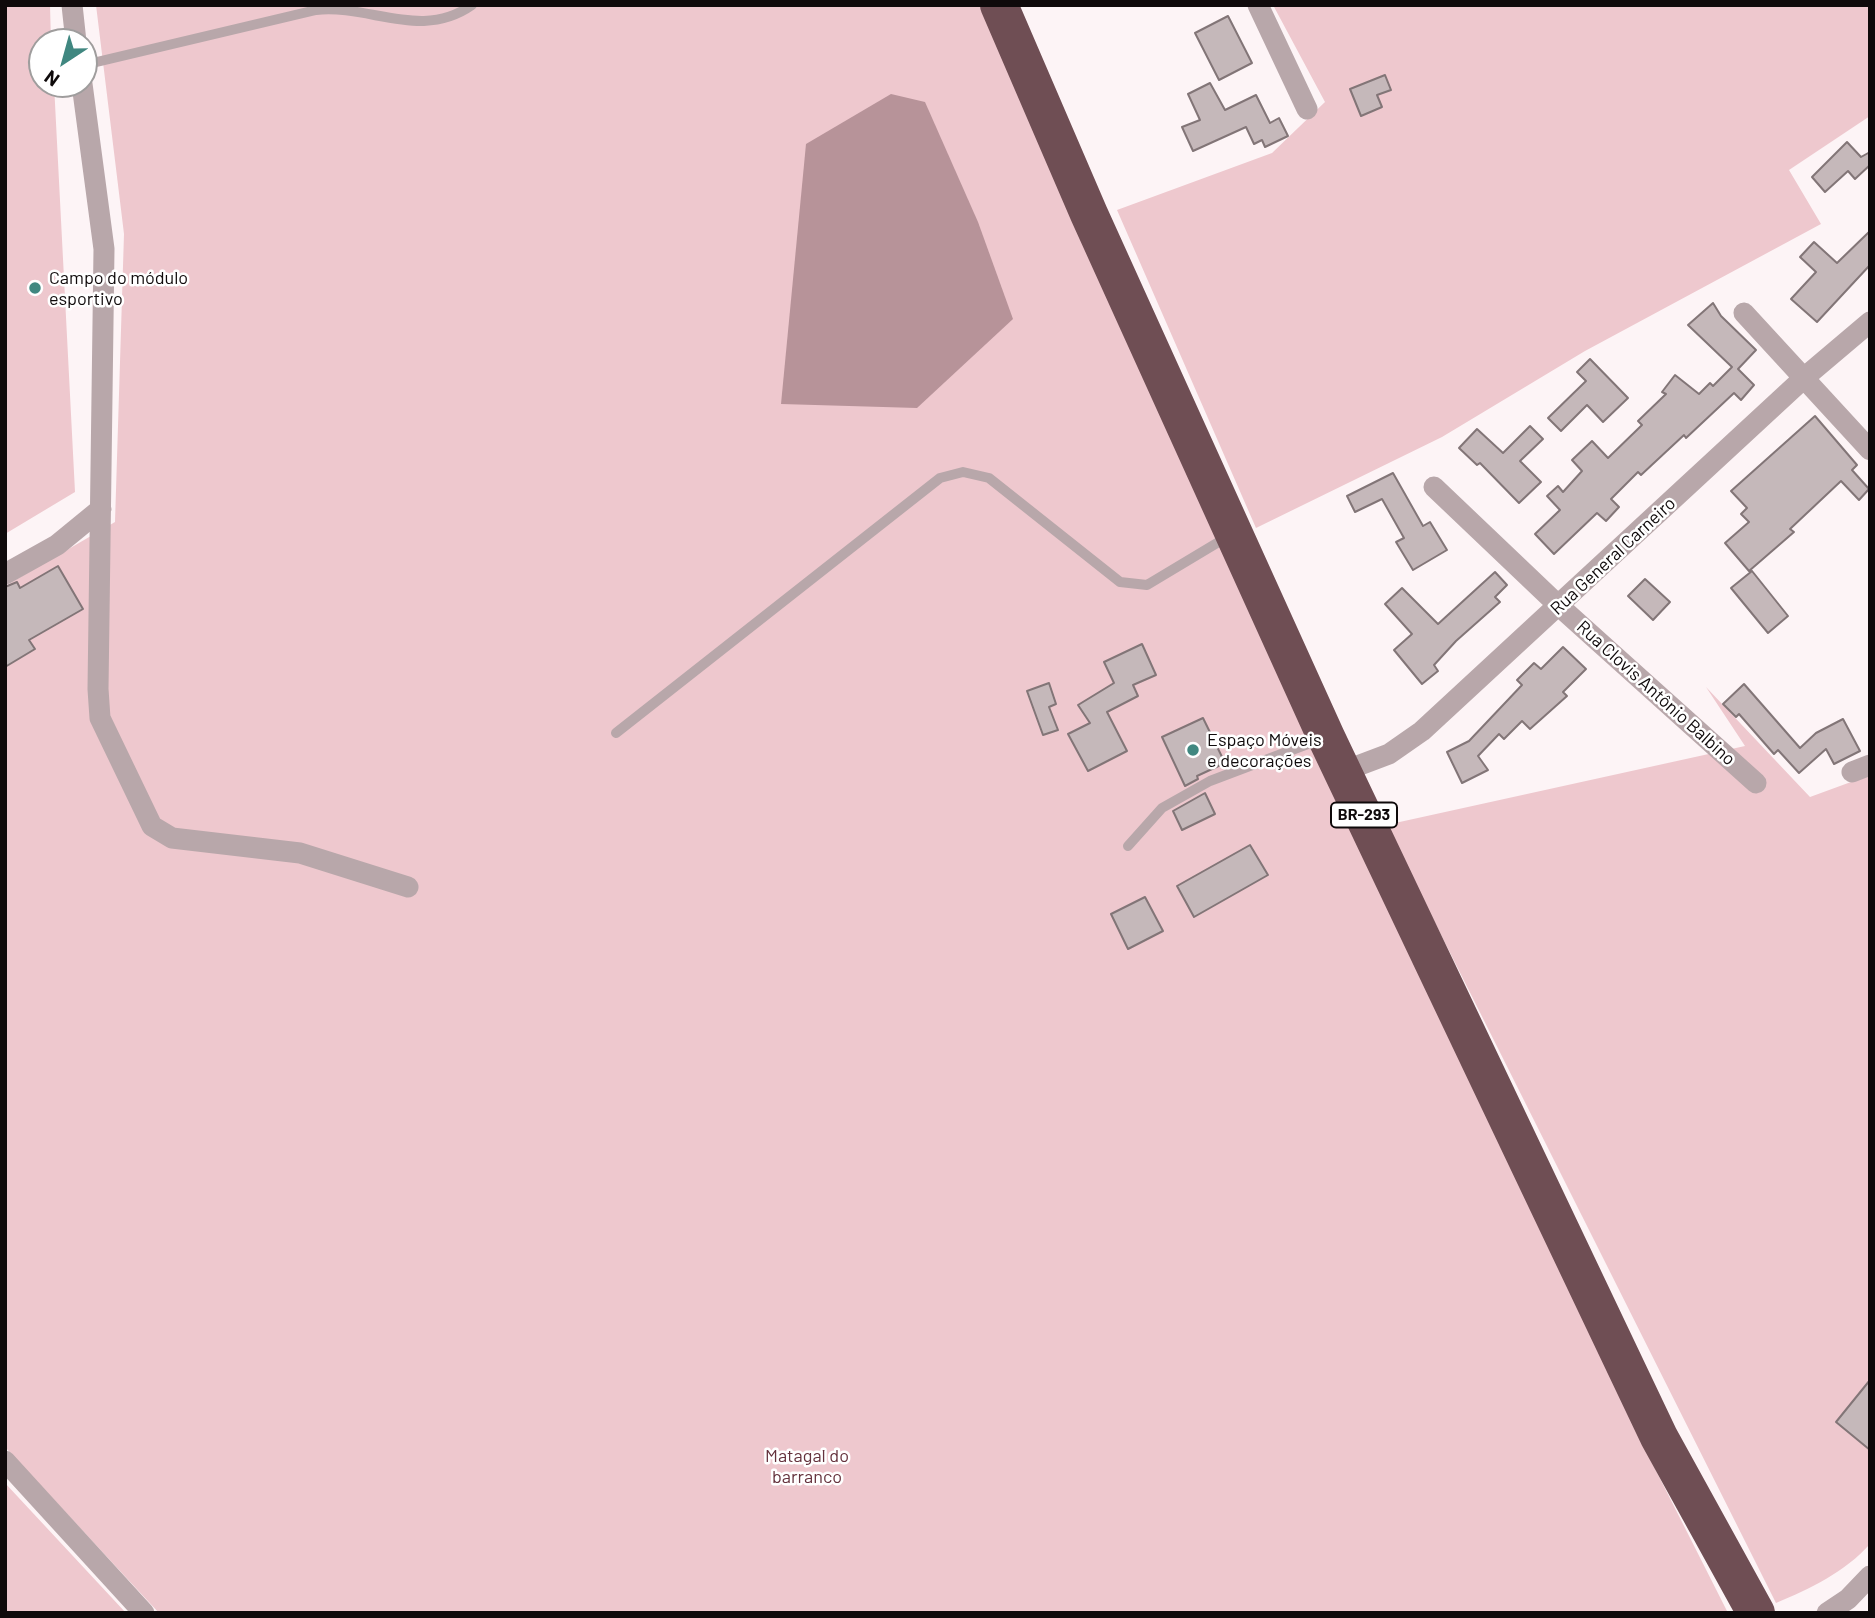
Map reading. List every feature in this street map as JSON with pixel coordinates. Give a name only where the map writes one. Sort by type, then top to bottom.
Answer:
[{"type":"highway","name":"BR-293","points":[[999,5],[1232,534],[1326,737],[1659,1437],[1756,1613]]},
{"type":"street","points":[[72,5],[74,28]]},
{"type":"street","points":[[1258,5],[1307,109]]},
{"type":"street","points":[[84,98],[104,249],[100,718],[152,826],[172,838],[300,853],[408,887]]},
{"type":"street","points":[[1744,313],[1870,450]]},
{"type":"street","name":"Rua General Carneiro","points":[[1344,771],[1389,754],[1422,731],[1805,377],[1870,322]]},
{"type":"street","name":"Rua Clovis Antônio Balbino","points":[[1434,487],[1559,606],[1756,783]]},
{"type":"street","points":[[5,574],[57,545],[101,509]]},
{"type":"street","points":[[5,1461],[137,1610]]},
{"type":"street","points":[[1827,1613],[1846,1606],[1870,1576]]},
{"type":"lane","points":[[98,62],[316,10],[336,8],[419,23],[472,5]]},
{"type":"lane","points":[[616,733],[940,478],[963,472],[989,478],[1120,582],[1147,585],[1232,534]]},
{"type":"lane","points":[[1128,846],[1162,808],[1210,782],[1326,737]]},
{"type":"green space","name":"Campo do módulo esportivo","points":[[5,5],[50,5],[51,28],[28,28],[28,98],[55,98],[75,492],[5,534]]},
{"type":"green space","name":"Matagal do barranco","points":[[96,5],[980,5],[1640,1439],[1728,1613],[159,1613],[5,1447],[5,586],[115,522],[124,234]]},
{"type":"green space","points":[[1273,5],[1870,5],[1870,116],[1789,170],[1821,224],[1585,351],[1442,437],[1256,528],[1117,210],[1272,153],[1325,102]]},
{"type":"green space","points":[[1706,687],[1810,797],[1870,775],[1870,1544],[1850,1563],[1826,1579],[1776,1603],[1386,825],[1745,746]]},
{"type":"green space","points":[[5,1483],[126,1613],[5,1613]]},
{"type":"shaded area","points":[[891,94],[925,102],[978,222],[1013,319],[917,408],[781,404],[806,144]]},
{"type":"building","points":[[1228,16],[1252,63],[1219,80],[1195,33]]},
{"type":"building","points":[[1385,75],[1391,90],[1377,95],[1382,107],[1361,116],[1350,89]]},
{"type":"building","points":[[1210,83],[1225,110],[1256,95],[1270,123],[1279,118],[1288,136],[1265,147],[1262,140],[1254,144],[1246,127],[1193,151],[1182,127],[1200,120],[1188,94]]},
{"type":"building","points":[[1847,142],[1861,157],[1870,152],[1870,165],[1855,179],[1848,171],[1825,192],[1812,177]]},
{"type":"building","points":[[1870,231],[1870,265],[1817,322],[1791,299],[1816,272],[1800,257],[1814,242],[1837,263]]},
{"type":"building","points":[[1713,303],[1721,316],[1756,350],[1738,369],[1754,385],[1741,400],[1734,393],[1686,438],[1684,435],[1641,475],[1638,472],[1611,499],[1619,507],[1606,521],[1597,513],[1554,554],[1535,534],[1560,510],[1547,496],[1558,486],[1563,492],[1582,471],[1572,460],[1592,441],[1608,458],[1642,425],[1638,421],[1666,394],[1662,392],[1675,375],[1699,394],[1710,383],[1713,386],[1732,367],[1688,325]]},
{"type":"building","points":[[1590,359],[1628,398],[1603,422],[1587,405],[1561,431],[1548,418],[1586,381],[1577,372]]},
{"type":"building","points":[[1815,416],[1857,465],[1852,470],[1869,489],[1859,500],[1841,481],[1790,529],[1794,532],[1749,571],[1725,543],[1749,522],[1741,514],[1747,508],[1731,491]]},
{"type":"building","points":[[1530,426],[1543,439],[1520,461],[1541,482],[1519,503],[1480,463],[1477,465],[1459,448],[1477,429],[1503,453]]},
{"type":"building","points":[[1393,473],[1423,526],[1430,522],[1447,550],[1413,570],[1396,542],[1404,538],[1382,499],[1355,512],[1347,496]]},
{"type":"building","points":[[58,566],[83,609],[29,640],[35,649],[5,667],[5,587],[17,582],[20,588]]},
{"type":"building","points":[[1752,571],[1788,616],[1768,633],[1731,588]]},
{"type":"building","points":[[1495,572],[1507,585],[1495,597],[1500,602],[1456,641],[1434,665],[1438,671],[1422,684],[1394,650],[1412,634],[1385,604],[1402,588],[1438,624]]},
{"type":"building","points":[[1645,579],[1670,602],[1653,620],[1628,596]]},
{"type":"building","points":[[1142,644],[1156,675],[1133,685],[1138,696],[1107,712],[1127,751],[1088,771],[1068,734],[1090,723],[1078,705],[1114,683],[1104,662]]},
{"type":"building","points":[[1563,647],[1586,669],[1563,692],[1567,696],[1530,729],[1522,721],[1504,739],[1499,734],[1478,756],[1488,770],[1462,783],[1447,752],[1469,741],[1522,685],[1517,680],[1534,663],[1541,669]]},
{"type":"building","points":[[1049,683],[1056,704],[1049,707],[1058,730],[1043,735],[1027,691]]},
{"type":"building","points":[[1744,684],[1800,748],[1816,733],[1843,719],[1860,751],[1834,764],[1826,749],[1799,773],[1778,750],[1774,754],[1739,714],[1736,717],[1723,704]]},
{"type":"building","name":"Espaço Móveis e decorações","points":[[1203,718],[1225,763],[1197,776],[1198,779],[1185,786],[1162,737]]},
{"type":"building","points":[[1205,793],[1215,814],[1182,830],[1173,811]]},
{"type":"building","points":[[1250,845],[1268,875],[1194,917],[1177,886]]},
{"type":"building","points":[[1145,897],[1163,931],[1128,949],[1111,914]]},
{"type":"building","points":[[1870,1380],[1870,1450],[1836,1422]]},
{"type":"place","name":"Campo do módulo esportivo","points":[[35,288]]},
{"type":"place","name":"Espaço Móveis e decorações","points":[[1193,750]]}]
